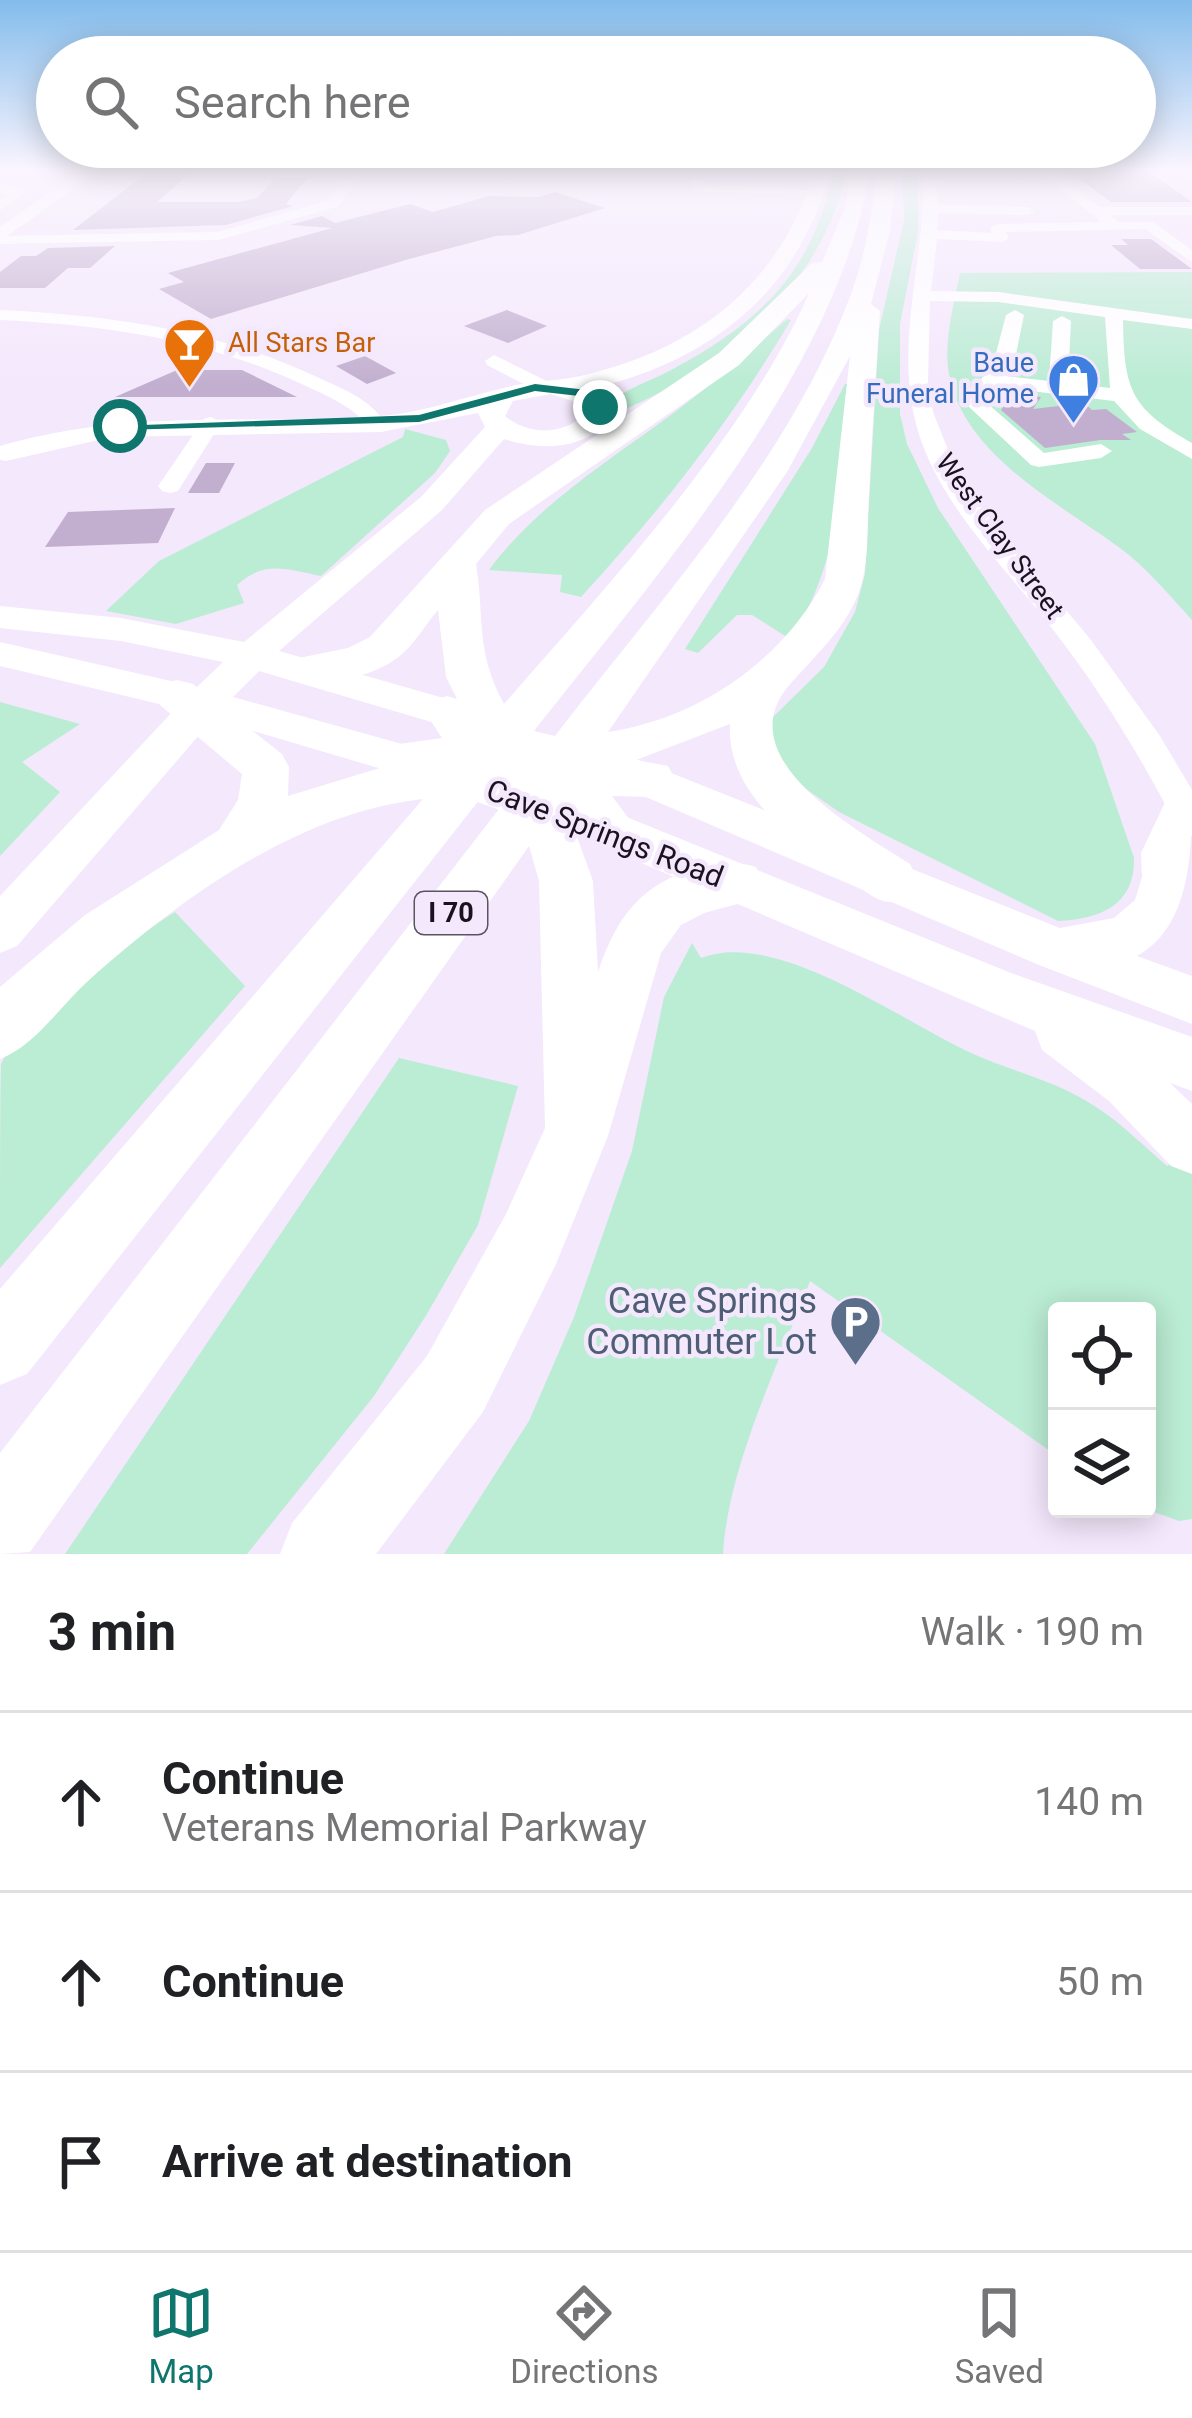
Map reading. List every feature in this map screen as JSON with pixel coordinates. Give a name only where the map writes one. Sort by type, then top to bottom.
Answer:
[{"type":"highway","name":"I 70","points":[[0,1522],[704,568],[812,400],[850,271],[852,241]]},
{"type":"highway","name":"I 70","points":[[0,1347],[660,545],[770,392],[868,241]]},
{"type":"highway","points":[[0,1030],[106,931],[236,847],[319,804],[395,782],[519,765],[666,732],[735,702],[814,639],[834,608],[844,579],[869,331],[850,271],[815,271],[771,322],[729,359],[497,517],[386,647],[358,661],[304,670]]},
{"type":"highway","points":[[458,566],[458,632],[468,676],[519,765],[566,881],[575,1136]]},
{"type":"highway","points":[[769,679],[752,730],[755,754],[769,780],[788,803],[891,880]]},
{"type":"highway","points":[[177,695],[265,767],[268,786],[262,805],[236,847]]},
{"type":"highway","points":[[448,712],[613,831]]},
{"type":"highway","points":[[401,759],[651,779]]},
{"type":"highway","points":[[323,1554],[455,1384],[531,1239],[575,1136],[636,943],[662,908],[694,892],[737,883]]},
{"type":"main road","points":[[554,387],[627,374],[692,340],[761,288],[796,241]]},
{"type":"main road","points":[[472,465],[539,438],[581,432],[593,424],[600,407],[627,374]]},
{"type":"main road","points":[[428,417],[503,380],[583,393],[600,407]]},
{"type":"main road","points":[[497,425],[491,411],[503,380]]},
{"type":"main road","points":[[3,454],[89,430],[211,423],[311,424],[428,417],[497,425],[539,438]]},
{"type":"main road","points":[[428,417],[464,437],[472,465]]},
{"type":"main road","points":[[0,931],[144,762],[292,617],[472,465],[497,425]]},
{"type":"main road","points":[[0,617],[217,651],[304,670],[448,712]]},
{"type":"main road","points":[[0,654],[177,695],[401,759]]},
{"type":"main road","points":[[651,779],[1056,950],[1192,1000]]},
{"type":"main road","points":[[1056,950],[1126,938],[1155,912],[1166,877],[1164,853],[1188,813]]},
{"type":"main road","name":"Cave Springs Road","points":[[613,831],[1005,994],[1192,1064]]},
{"type":"main road","points":[[0,905],[64,855]]},
{"type":"main road","points":[[1005,994],[1129,1081],[1192,1145]]},
{"type":"street","points":[[150,241],[183,241]]},
{"type":"street","name":"West Clay Street","points":[[929,241],[920,295],[920,394],[931,438],[947,471],[1155,751],[1188,813]]},
{"type":"street","points":[[1041,241],[1077,241]]},
{"type":"street","points":[[920,295],[964,300],[998,297],[1192,338]]},
{"type":"street","points":[[964,300],[988,310],[1062,321],[1192,324]]},
{"type":"street","points":[[0,315],[124,325],[195,337],[280,365],[354,400],[376,422]]},
{"type":"street","points":[[1015,315],[1005,368],[996,382],[978,392],[978,406],[1039,460],[1101,451]]},
{"type":"street","points":[[1058,388],[1062,321]]},
{"type":"street","points":[[1114,321],[1118,395],[1131,413],[1192,452]]},
{"type":"street","points":[[996,382],[1118,395]]},
{"type":"street","points":[[311,424],[331,409],[334,393]]},
{"type":"street","points":[[170,486],[211,423]]},
{"type":"green space","points":[[811,241],[821,241],[787,291],[719,355],[680,381],[596,421],[620,395],[732,332],[757,312],[798,264]]},
{"type":"green space","points":[[899,241],[916,241],[900,324],[900,414],[907,444],[938,508],[1095,744],[1134,858],[1129,887],[1101,913],[1058,921],[839,812],[789,777],[770,742],[772,718],[824,667],[855,612],[865,574],[879,330]]},
{"type":"green space","points":[[1192,272],[1192,620],[1130,556],[1043,495],[994,453],[958,403],[947,349],[960,273]]},
{"type":"green space","points":[[791,320],[719,429],[581,597],[560,592],[562,575],[489,570],[546,509],[691,400]]},
{"type":"green space","points":[[845,384],[855,385],[836,517],[807,611],[790,639],[752,615],[737,615],[698,653],[685,649],[812,448]]},
{"type":"green space","points":[[405,429],[446,440],[450,451],[435,473],[321,576],[276,568],[257,572],[237,585],[244,603],[176,624],[106,611],[159,561],[403,437]]},
{"type":"green space","points":[[0,702],[80,724],[22,762],[60,792],[0,856]]},
{"type":"green space","points":[[175,912],[245,986],[0,1268],[1,1064],[53,1004]]},
{"type":"green space","points":[[692,943],[701,958],[731,952],[765,956],[839,983],[971,1053],[1081,1098],[1167,1166],[1183,1155],[1192,1170],[1192,1519],[1179,1521],[1156,1513],[1156,1302],[1048,1302],[1048,1450],[810,1281],[745,1451],[723,1554],[444,1554],[529,1421],[574,1317],[632,1151],[664,997]]},
{"type":"green space","points":[[399,1058],[518,1086],[478,1225],[374,1396],[247,1554],[65,1554]]},
{"type":"building","points":[[286,241],[479,241],[211,319],[159,289],[184,282],[168,273]]},
{"type":"building","points":[[1123,241],[1153,241],[1192,269],[1140,269],[1111,245],[1128,245]]},
{"type":"building","points":[[115,246],[90,268],[68,268],[45,288],[0,288],[0,272],[21,256],[36,256],[48,248]]},
{"type":"building","points":[[507,310],[547,326],[508,343],[464,326]]},
{"type":"building","points":[[365,356],[396,373],[367,384],[336,366]]},
{"type":"building","points":[[177,370],[242,370],[297,397],[115,397]]},
{"type":"building","name":"Baue Funeral Home","points":[[1013,393],[1041,397],[1033,409],[1084,403],[1092,410],[1106,409],[1137,432],[1122,434],[1131,440],[1045,448],[1001,410]]},
{"type":"building","points":[[206,463],[235,463],[219,493],[188,493]]},
{"type":"building","points":[[175,508],[158,543],[45,547],[68,512]]},
{"type":"place","name":"All Stars Bar","points":[[189,389]]},
{"type":"place","name":"Baue Funeral Home","points":[[1073,425]]},
{"type":"place","name":"Cave Springs Commuter Lot","points":[[856,1368]]},
{"type":"route","points":[[120,426],[419,418],[519,390],[552,386],[583,393],[600,407]]}]
